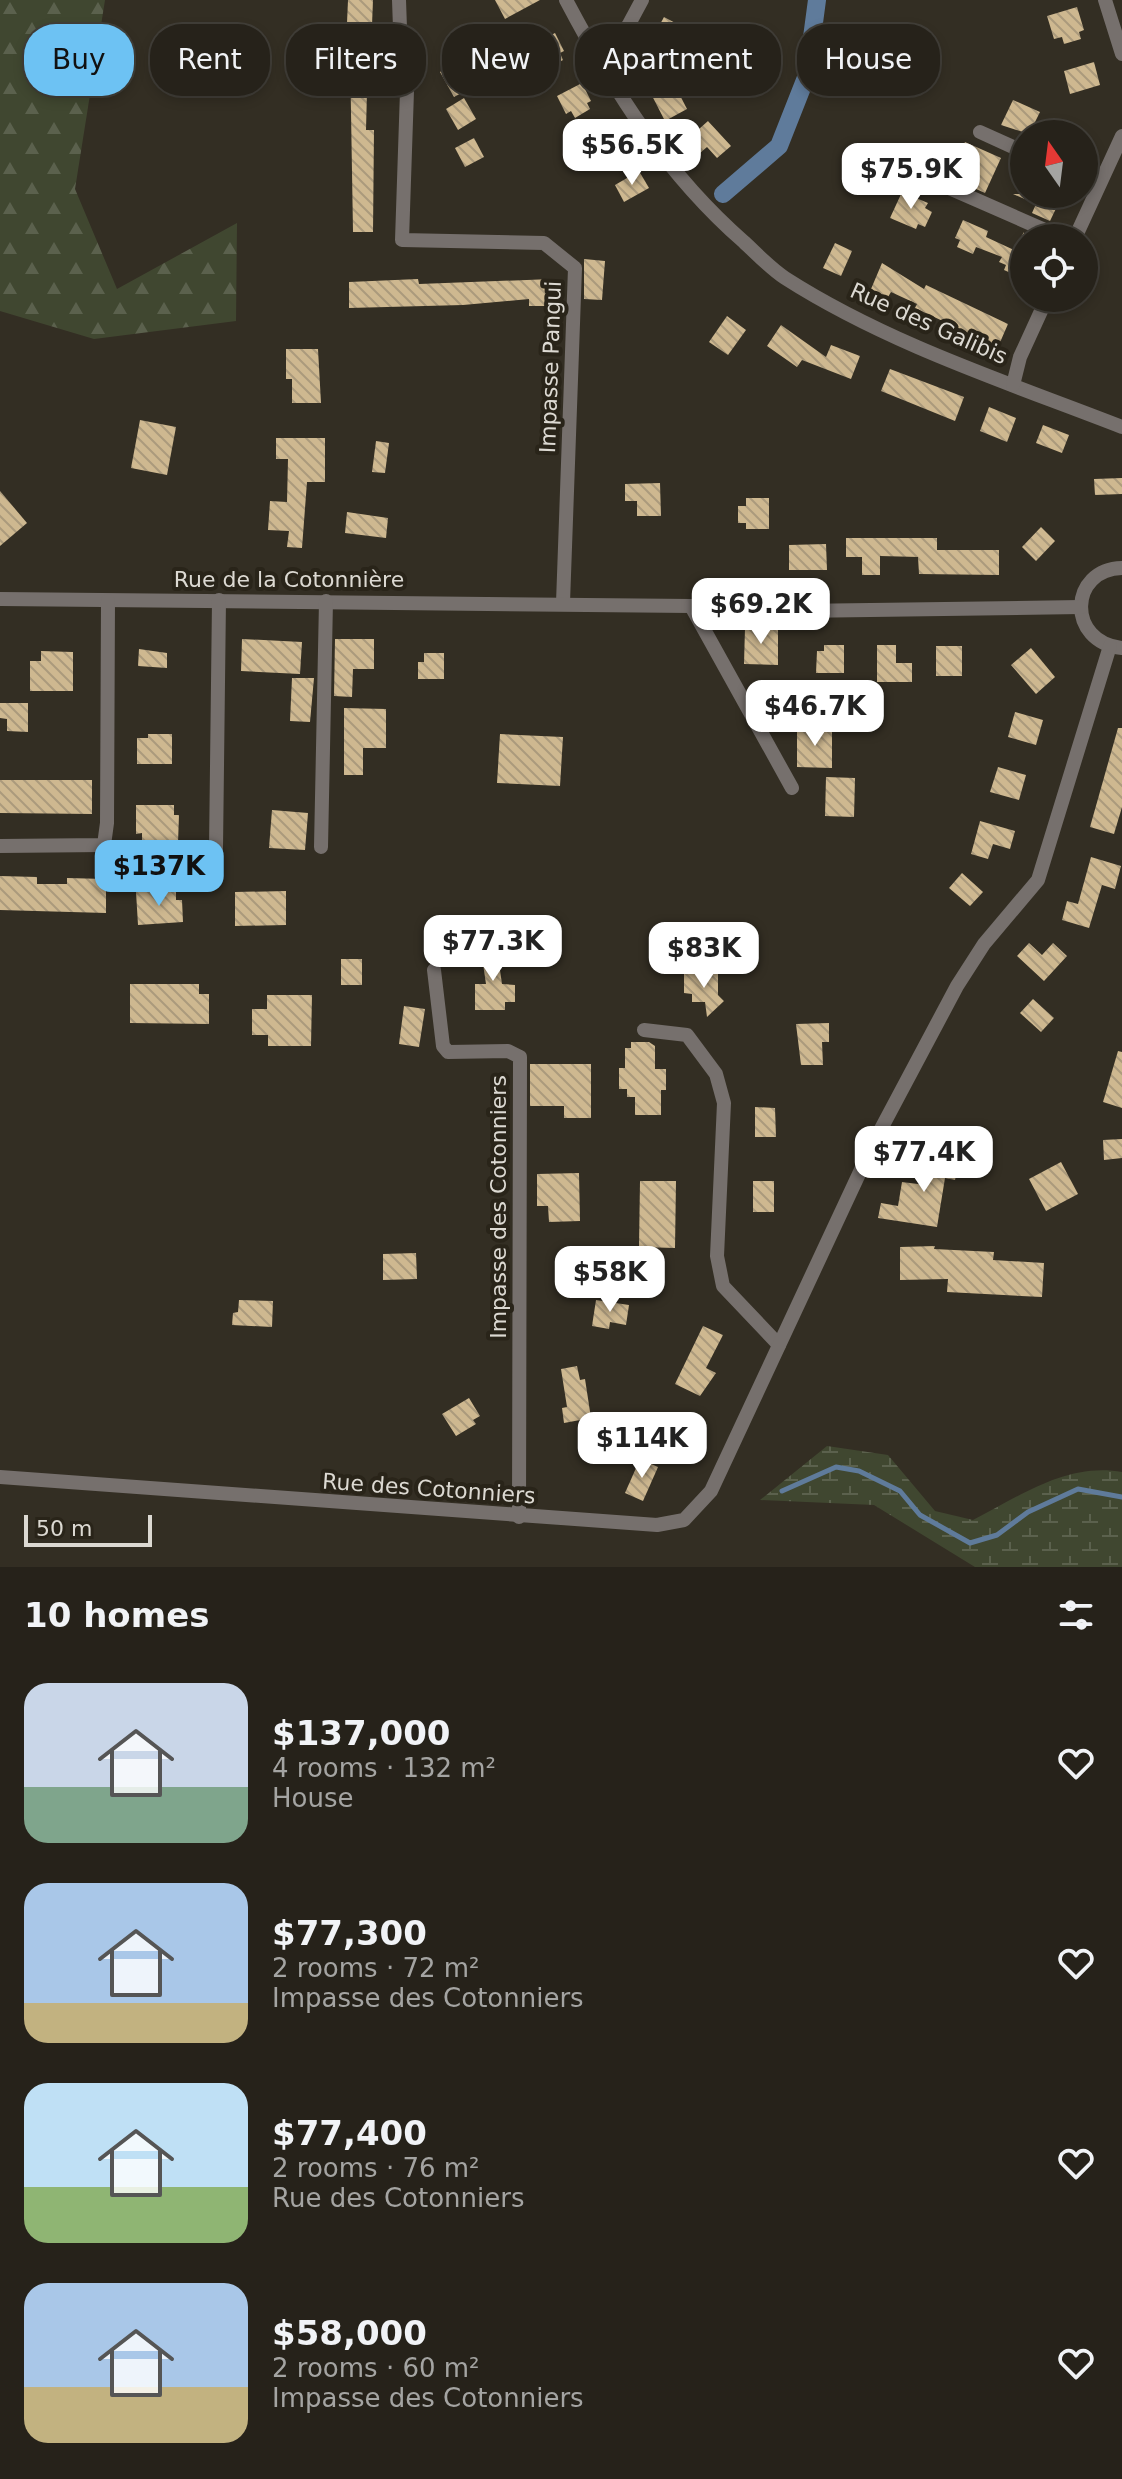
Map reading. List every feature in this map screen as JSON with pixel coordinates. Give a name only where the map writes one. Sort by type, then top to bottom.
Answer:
[{"type":"street","name":"Impasse Pangui","points":[[399,0],[400,28],[408,61],[402,240],[544,243],[575,268],[570,603]]},
{"type":"street","name":"Rue des Galibis","points":[[566,0],[578,24]]},
{"type":"street","points":[[629,24],[642,0]]},
{"type":"street","points":[[1105,0],[1122,54]]},
{"type":"street","name":"Rue des Galibis","points":[[620,96],[670,169],[717,219],[783,277],[878,329],[1122,427]]},
{"type":"street","points":[[980,132],[1010,146]]},
{"type":"street","points":[[1082,224],[1122,136]]},
{"type":"street","points":[[947,187],[1031,224]]},
{"type":"street","points":[[1013,385],[1020,357],[1041,312]]},
{"type":"street","points":[[1116,647],[1100,642],[1085,627],[1081,607],[1091,580],[1103,572],[1122,568]]},
{"type":"street","name":"Rue de la Cotonnière","points":[[0,599],[570,603],[777,607],[797,611],[1081,607]]},
{"type":"street","points":[[216,849],[219,600]]},
{"type":"street","points":[[0,846],[104,845],[107,823],[108,601]]},
{"type":"street","points":[[321,847],[326,601]]},
{"type":"street","points":[[691,606],[792,788]]},
{"type":"street","name":"Rue des Cotonniers","points":[[0,1477],[519,1517],[657,1525],[684,1520],[711,1491],[873,1144],[957,986],[984,944],[1038,880],[1116,647]]},
{"type":"street","name":"Impasse des Cotonniers","points":[[434,970],[443,1046],[448,1052],[508,1051],[520,1057],[519,1517]]},
{"type":"street","points":[[644,1030],[687,1035],[716,1074],[724,1103],[717,1256],[723,1286],[779,1345]]},
{"type":"green space","points":[[0,0],[105,0],[101,24],[24,24],[24,96],[90,96],[75,189],[117,289],[237,223],[236,321],[94,339],[0,311]]},
{"type":"green space","points":[[827,1446],[888,1455],[935,1511],[973,1520],[1063,1476],[1102,1470],[1122,1472],[1122,1567],[975,1567],[874,1505],[760,1500]]},
{"type":"building","points":[[348,0],[373,0],[372,24],[347,23]]},
{"type":"building","points":[[495,0],[540,0],[505,19]]},
{"type":"building","points":[[1077,7],[1084,30],[1079,32],[1081,39],[1064,44],[1062,37],[1054,39],[1047,16]]},
{"type":"building","points":[[664,17],[677,24],[660,24]]},
{"type":"building","points":[[559,41],[564,51],[560,53],[563,60],[559,62]]},
{"type":"building","points":[[1094,62],[1100,85],[1070,94],[1064,71]]},
{"type":"building","points":[[575,87],[575,96],[588,96],[590,109],[575,118],[571,111],[566,114],[559,95]]},
{"type":"building","points":[[351,96],[367,96],[366,130],[374,130],[373,232],[353,232]]},
{"type":"building","points":[[652,96],[680,96],[687,109],[665,121]]},
{"type":"building","points":[[464,98],[476,119],[458,130],[446,109]]},
{"type":"building","points":[[1013,100],[1040,112],[1036,120],[1010,120],[1010,128],[1001,125]]},
{"type":"building","points":[[708,121],[731,146],[717,158],[707,147],[693,159],[681,145]]},
{"type":"building","points":[[607,130],[619,151],[591,166],[580,145]]},
{"type":"building","points":[[474,138],[484,157],[465,167],[455,148]]},
{"type":"building","points":[[965,142],[1001,158],[985,193],[967,185],[970,178],[952,170]]},
{"type":"building","points":[[639,171],[649,188],[624,202],[615,185]]},
{"type":"building","points":[[902,192],[928,203],[925,208],[932,212],[925,227],[918,224],[916,229],[890,218]]},
{"type":"building","points":[[1034,208],[1056,208],[1050,221],[1032,213]]},
{"type":"building","points":[[963,220],[988,231],[986,237],[1010,248],[1010,273],[1004,270],[1006,265],[999,262],[1002,257],[976,247],[973,254],[957,247],[960,240],[955,238]]},
{"type":"building","points":[[835,243],[852,251],[841,276],[823,268]]},
{"type":"building","points":[[584,259],[605,261],[602,300],[584,299]]},
{"type":"building","points":[[882,263],[924,289],[926,285],[1008,324],[998,347],[915,308],[917,304],[891,292],[888,297],[871,289]]},
{"type":"building","points":[[418,279],[419,284],[552,279],[552,306],[529,306],[529,299],[463,305],[349,308],[349,282]]},
{"type":"building","points":[[727,316],[746,330],[728,355],[709,342]]},
{"type":"building","points":[[781,325],[826,357],[831,345],[860,356],[851,379],[802,360],[797,367],[767,346]]},
{"type":"building","points":[[286,349],[318,349],[321,403],[292,403],[292,379],[286,379]]},
{"type":"building","points":[[890,369],[964,397],[955,421],[881,391]]},
{"type":"building","points":[[989,407],[1016,418],[1007,442],[980,431]]},
{"type":"building","points":[[140,420],[176,427],[167,475],[131,468]]},
{"type":"building","points":[[1043,425],[1069,435],[1062,453],[1036,443]]},
{"type":"building","points":[[276,438],[325,438],[325,482],[307,482],[302,548],[287,547],[289,531],[268,530],[270,501],[287,502],[288,459],[276,459]]},
{"type":"building","points":[[376,441],[389,443],[385,473],[372,472]]},
{"type":"building","points":[[1122,478],[1122,494],[1095,495],[1094,479]]},
{"type":"building","points":[[660,483],[661,516],[637,516],[637,501],[625,501],[625,484]]},
{"type":"building","points":[[0,491],[27,523],[0,546]]},
{"type":"building","points":[[746,498],[769,498],[769,529],[746,529],[746,523],[738,523],[738,506],[746,506]]},
{"type":"building","points":[[347,512],[388,518],[386,538],[345,533]]},
{"type":"building","points":[[1041,527],[1055,541],[1036,561],[1022,547]]},
{"type":"building","points":[[846,538],[937,538],[937,550],[999,550],[999,575],[919,574],[918,557],[880,556],[880,575],[862,575],[862,557],[846,557]]},
{"type":"building","points":[[826,544],[827,570],[789,570],[789,545]]},
{"type":"building","points":[[745,628],[778,628],[778,665],[744,664]]},
{"type":"building","points":[[242,639],[302,642],[300,674],[241,671]]},
{"type":"building","points":[[335,639],[374,639],[374,669],[353,669],[352,697],[334,696]]},
{"type":"building","points":[[824,645],[844,645],[844,673],[816,673],[817,651],[824,651]]},
{"type":"building","points":[[877,645],[896,645],[896,663],[912,663],[912,682],[877,682]]},
{"type":"building","points":[[936,646],[962,646],[962,676],[936,676]]},
{"type":"building","points":[[1031,648],[1055,677],[1036,694],[1011,665]]},
{"type":"building","points":[[139,649],[167,653],[167,668],[138,666]]},
{"type":"building","points":[[41,651],[73,652],[73,691],[30,691],[30,661],[41,661]]},
{"type":"building","points":[[424,653],[444,653],[444,679],[418,679],[418,662],[424,662]]},
{"type":"building","points":[[292,678],[314,678],[310,722],[290,721]]},
{"type":"building","points":[[772,680],[801,680],[800,714],[771,713]]},
{"type":"building","points":[[0,703],[28,703],[28,732],[7,731],[7,719],[0,718]]},
{"type":"building","points":[[344,708],[386,709],[386,748],[363,748],[363,775],[344,775]]},
{"type":"building","points":[[1015,712],[1043,720],[1036,745],[1008,737]]},
{"type":"building","points":[[797,728],[832,728],[832,768],[797,767]]},
{"type":"building","points":[[1118,728],[1122,728],[1122,807],[1114,834],[1090,827]]},
{"type":"building","points":[[148,734],[172,734],[172,764],[137,764],[137,738],[148,738]]},
{"type":"building","points":[[500,734],[563,737],[560,786],[497,783]]},
{"type":"building","points":[[998,767],[1026,775],[1019,800],[990,792]]},
{"type":"building","points":[[826,777],[855,778],[854,817],[825,816]]},
{"type":"building","points":[[0,780],[92,780],[92,814],[0,813]]},
{"type":"building","points":[[136,805],[174,805],[174,815],[179,815],[178,843],[201,843],[201,857],[173,857],[173,849],[142,849],[142,833],[136,834]]},
{"type":"building","points":[[272,810],[308,813],[305,850],[269,848]]},
{"type":"building","points":[[980,821],[1015,831],[1010,849],[993,844],[988,859],[971,854]]},
{"type":"building","points":[[1091,857],[1121,866],[1115,889],[1102,885],[1089,928],[1062,920],[1067,901],[1078,904]]},
{"type":"building","points":[[962,873],[983,892],[970,906],[949,888]]},
{"type":"building","points":[[0,876],[37,877],[37,884],[67,884],[67,878],[106,879],[106,913],[0,910]]},
{"type":"building","points":[[176,890],[176,900],[182,900],[183,922],[138,925],[136,892]]},
{"type":"building","points":[[286,891],[286,925],[235,926],[235,892]]},
{"type":"building","points":[[496,942],[502,984],[515,985],[515,1002],[505,1002],[505,1010],[475,1010],[475,984],[486,984],[480,944]]},
{"type":"building","points":[[1029,943],[1042,955],[1053,943],[1067,956],[1044,981],[1017,956]]},
{"type":"building","points":[[341,959],[362,959],[362,985],[341,985]]},
{"type":"building","points":[[684,974],[718,974],[718,995],[724,1001],[707,1017],[705,1002],[692,1002],[692,994],[684,993]]},
{"type":"building","points":[[130,984],[199,984],[199,994],[209,994],[209,1024],[130,1023]]},
{"type":"building","points":[[267,995],[312,995],[311,1046],[268,1046],[268,1035],[252,1035],[252,1009],[267,1009]]},
{"type":"building","points":[[1033,999],[1054,1018],[1041,1032],[1020,1013]]},
{"type":"building","points":[[404,1006],[425,1009],[419,1047],[399,1044]]},
{"type":"building","points":[[829,1023],[829,1042],[822,1042],[823,1065],[801,1065],[796,1024]]},
{"type":"building","points":[[631,1042],[649,1042],[655,1046],[655,1069],[666,1069],[666,1090],[661,1090],[661,1115],[635,1115],[635,1097],[627,1097],[627,1089],[619,1089],[619,1068],[625,1068],[625,1048],[631,1048]]},
{"type":"building","points":[[1118,1051],[1122,1052],[1122,1108],[1103,1102]]},
{"type":"building","points":[[530,1064],[591,1064],[591,1118],[564,1118],[564,1106],[530,1106]]},
{"type":"building","points":[[755,1107],[775,1108],[776,1137],[755,1137]]},
{"type":"building","points":[[1122,1139],[1122,1158],[1104,1160],[1103,1140]]},
{"type":"building","points":[[935,1149],[961,1155],[955,1180],[945,1178],[937,1227],[878,1218],[881,1203],[898,1206],[902,1182],[926,1185]]},
{"type":"building","points":[[1061,1162],[1078,1194],[1046,1211],[1029,1179]]},
{"type":"building","points":[[579,1173],[580,1221],[549,1222],[548,1206],[537,1206],[537,1174]]},
{"type":"building","points":[[640,1181],[676,1181],[675,1248],[639,1247]]},
{"type":"building","points":[[753,1181],[774,1181],[774,1212],[753,1212]]},
{"type":"building","points":[[935,1246],[934,1249],[994,1252],[993,1260],[1044,1263],[1042,1297],[947,1292],[948,1279],[900,1280],[900,1247]]},
{"type":"building","points":[[416,1253],[417,1279],[383,1280],[383,1254]]},
{"type":"building","points":[[239,1300],[273,1301],[272,1327],[232,1325]]},
{"type":"building","points":[[596,1300],[629,1305],[626,1325],[610,1322],[609,1329],[592,1326]]},
{"type":"building","points":[[703,1326],[723,1335],[706,1368],[716,1373],[700,1396],[675,1384]]},
{"type":"building","points":[[577,1366],[580,1380],[585,1379],[591,1418],[564,1423],[562,1408],[567,1407],[561,1369]]},
{"type":"building","points":[[469,1398],[480,1416],[473,1420],[476,1424],[456,1436],[442,1414]]},
{"type":"building","points":[[640,1459],[658,1467],[643,1501],[625,1493]]},
{"type":"waterway","points":[[723,194],[779,146],[807,75],[817,0]]},
{"type":"waterway","points":[[782,1491],[836,1467],[859,1471],[900,1491],[920,1515],[970,1543],[997,1535],[1028,1512],[1078,1489],[1122,1497]]}]
